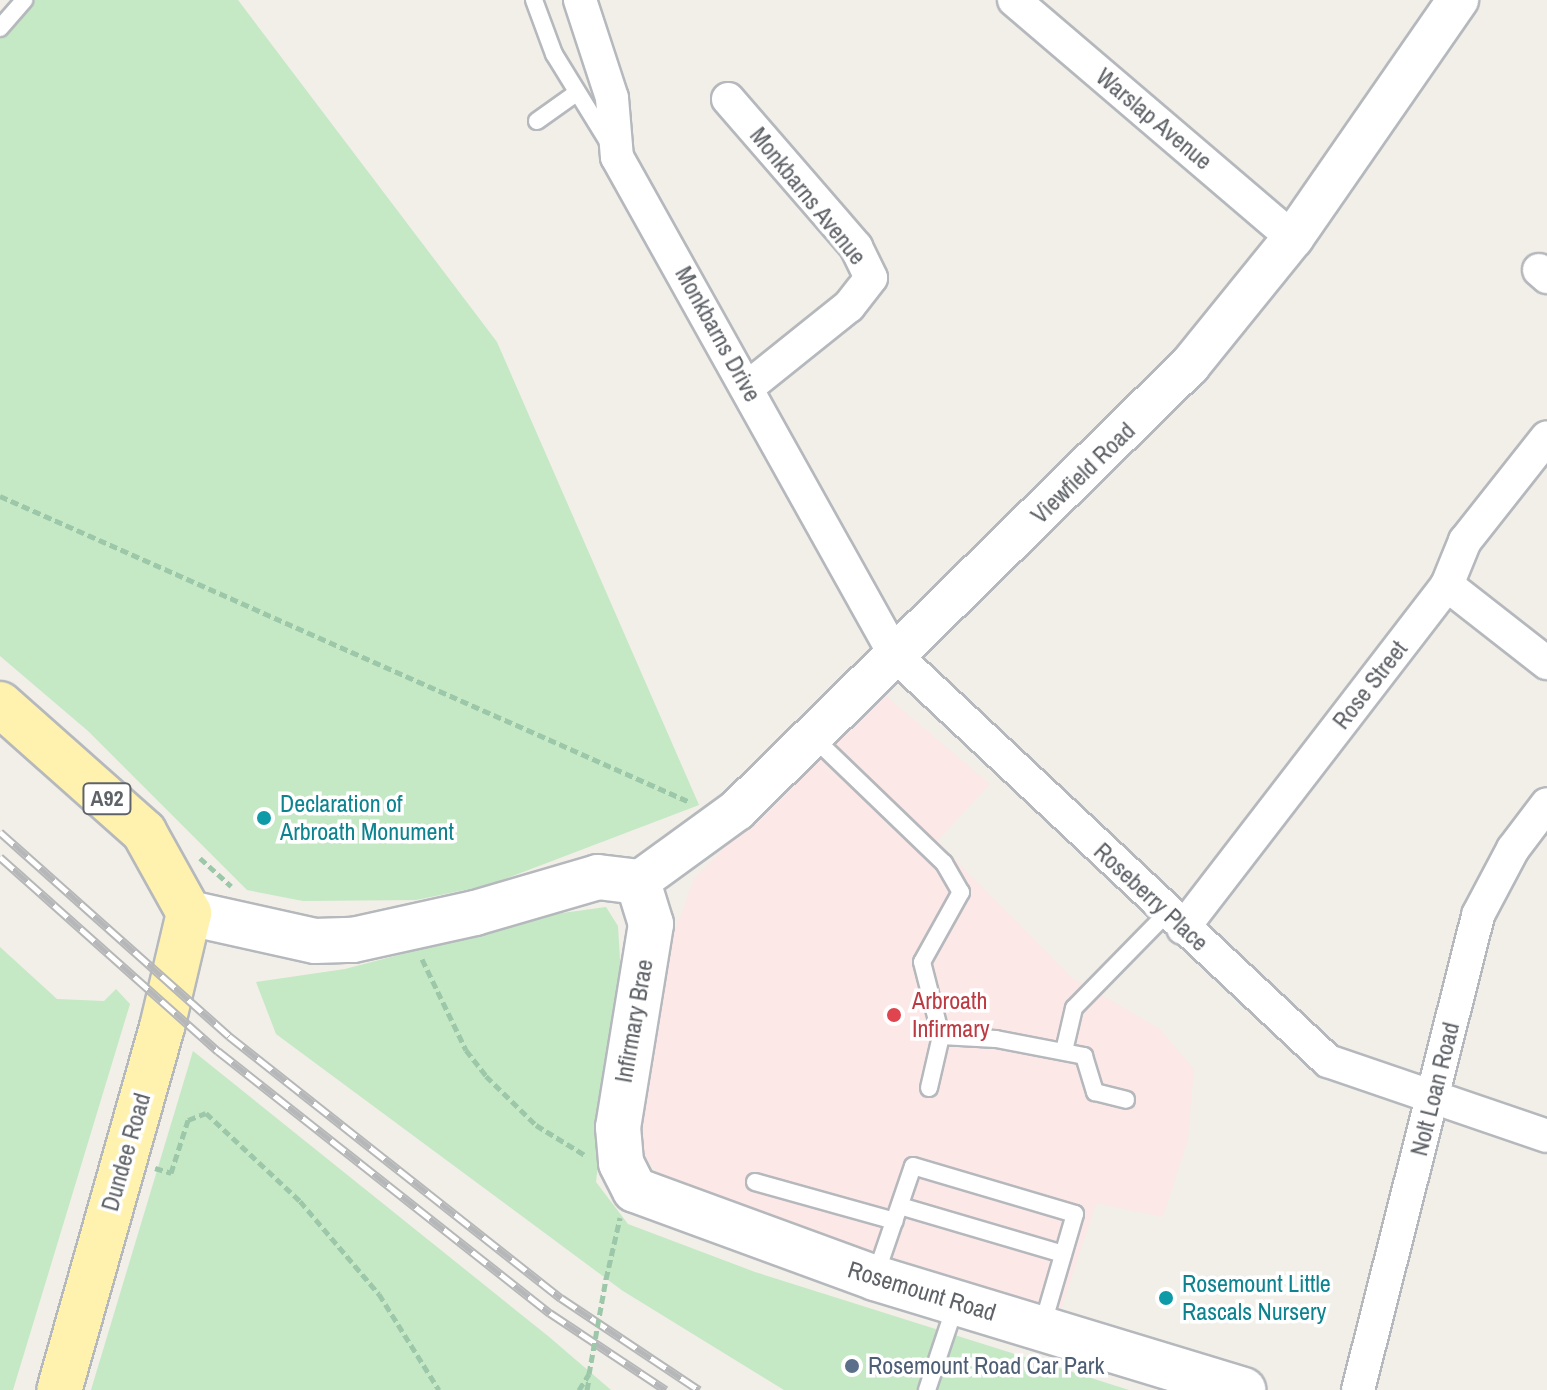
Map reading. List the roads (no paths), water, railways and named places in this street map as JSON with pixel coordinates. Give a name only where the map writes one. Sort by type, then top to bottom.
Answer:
[{"type":"main road","name":"A92","points":[[0,704],[144,832],[189,913]]},
{"type":"main road","points":[[189,913],[315,941],[410,927],[598,877],[638,882]]},
{"type":"main road","name":"Infirmary Brae","points":[[628,1177],[623,1075],[651,924],[638,882]]},
{"type":"main road","name":"Dundee Road","points":[[59,1390],[125,1160],[189,913]]},
{"type":"main road","name":"Rosemount Road","points":[[628,1177],[875,1278],[1243,1390]]},
{"type":"street","name":"Monkbarns Drive","points":[[580,0],[612,98],[617,157],[895,655]]},
{"type":"street","name":"Viewfield Road","points":[[638,882],[725,819],[1190,365],[1293,238],[1458,0]]},
{"type":"street","name":"Warslap Avenue","points":[[1030,5],[1293,238]]},
{"type":"street","name":"Monkbarns Avenue","points":[[728,99],[856,247],[871,278],[849,306],[748,387]]},
{"type":"street","name":"Rose Street","points":[[1175,920],[1447,585],[1465,541],[1547,437]]},
{"type":"street","points":[[1447,585],[1547,663]]},
{"type":"street","name":"Roseberry Place","points":[[895,655],[1328,1061],[1547,1136]]},
{"type":"street","name":"Nolt Loan Road","points":[[1358,1390],[1478,915],[1513,849],[1547,804]]},
{"type":"lane","points":[[0,28],[24,0]]},
{"type":"lane","points":[[534,0],[575,94],[617,157]]},
{"type":"lane","points":[[537,121],[575,94]]},
{"type":"lane","points":[[811,736],[944,863],[961,892],[922,962],[941,1036],[929,1088]]},
{"type":"lane","points":[[1064,1051],[1074,1008],[1175,920]]},
{"type":"lane","points":[[941,1036],[1084,1056],[1095,1092],[1126,1100]]},
{"type":"lane","points":[[875,1278],[913,1166],[1075,1214],[1042,1327]]},
{"type":"lane","points":[[755,1182],[1063,1254]]},
{"type":"lane","points":[[927,1390],[957,1302]]},
{"type":"railway","points":[[0,832],[229,1036],[561,1298],[699,1390]]},
{"type":"railway","points":[[0,857],[218,1051],[550,1313],[666,1390]]},
{"type":"place","name":"Declaration of Arbroath Monument","points":[[264,818]]},
{"type":"place","name":"Arbroath Infirmary","points":[[894,1015]]},
{"type":"place","name":"Rosemount Little Rascals Nursery","points":[[1166,1298]]},
{"type":"place","name":"Rosemount Road Car Park","points":[[852,1366]]}]
